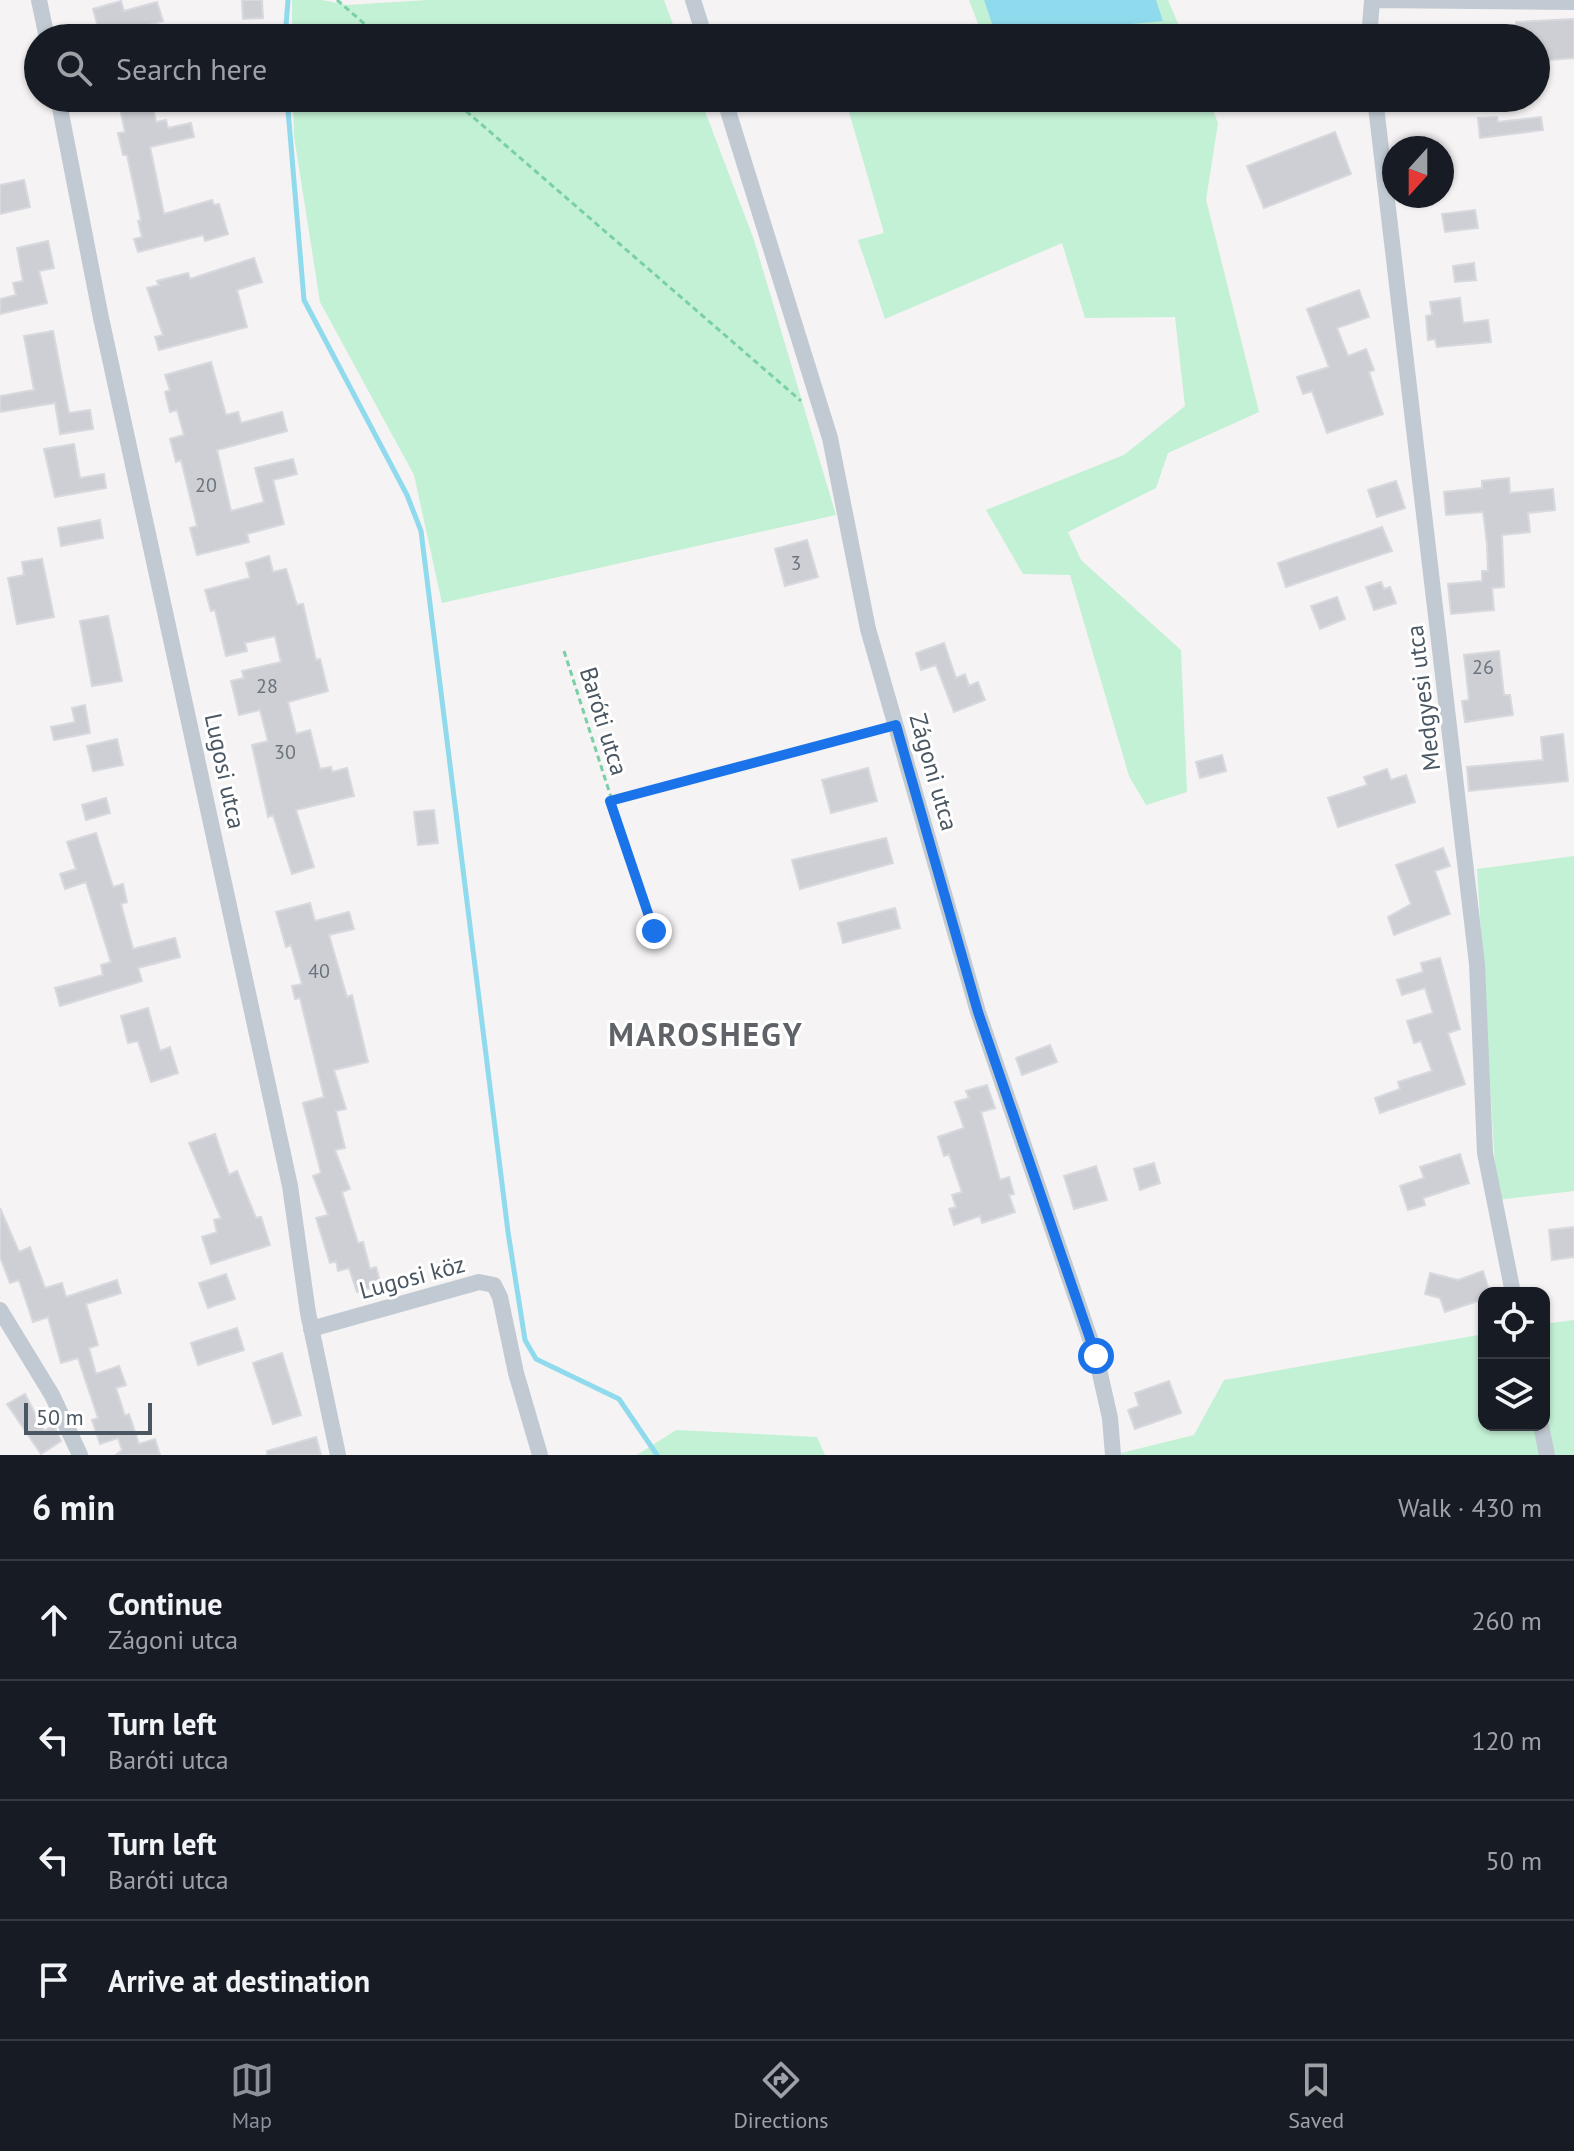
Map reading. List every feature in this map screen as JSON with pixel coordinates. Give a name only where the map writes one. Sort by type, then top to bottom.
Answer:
[{"type":"street","points":[[39,0],[44,24]]},
{"type":"street","points":[[693,0],[701,24]]},
{"type":"street","points":[[1370,24],[1372,0],[1574,2]]},
{"type":"street","name":"Lugosi utca","points":[[61,112],[101,318],[290,1186],[311,1329],[338,1455]]},
{"type":"street","name":"Zágoni utca","points":[[728,112],[830,438],[868,629],[978,1012],[1096,1356],[1110,1418],[1113,1455]]},
{"type":"street","name":"Medgyesi utca","points":[[1377,112],[1477,964],[1485,1153],[1512,1287]]},
{"type":"street","name":"Lugosi köz","points":[[311,1329],[479,1282],[494,1285],[500,1297],[516,1373],[540,1455]]},
{"type":"street","points":[[0,1310],[52,1395],[80,1455]]},
{"type":"street","points":[[1542,1431],[1547,1455]]},
{"type":"path","points":[[337,0],[365,24]]},
{"type":"path","points":[[467,112],[801,401]]},
{"type":"path","name":"Baróti utca","points":[[564,651],[654,931]]},
{"type":"path","name":"Baróti utca","points":[[610,801],[896,725]]},
{"type":"green space","points":[[292,0],[322,0],[347,5],[428,0],[664,0],[673,24],[292,24]]},
{"type":"green space","points":[[969,0],[1168,0],[1178,24],[978,24]]},
{"type":"green space","points":[[293,112],[705,112],[754,240],[836,515],[442,603],[414,475],[320,302],[294,136]]},
{"type":"green space","points":[[849,112],[1214,112],[1218,123],[1206,200],[1259,412],[1168,453],[1156,488],[1068,532],[1081,560],[1181,650],[1187,792],[1146,805],[1129,776],[1070,575],[1023,574],[986,510],[1124,455],[1185,406],[1175,317],[1085,318],[1062,243],[885,319],[858,240],[884,233]]},
{"type":"green space","points":[[1574,856],[1574,1191],[1497,1200],[1477,869]]},
{"type":"green space","points":[[1574,1320],[1574,1455],[1113,1455],[1194,1435],[1224,1380],[1478,1335],[1478,1431],[1550,1431],[1550,1323]]},
{"type":"green space","points":[[676,1430],[817,1437],[825,1455],[637,1455]]},
{"type":"water","points":[[984,0],[1156,0],[1163,21],[1132,24],[992,24]]},
{"type":"building","points":[[242,0],[262,0],[263,18],[243,19]]},
{"type":"building","points":[[121,1],[124,11],[157,2],[163,21],[152,24],[97,24],[93,9]]},
{"type":"building","points":[[1574,19],[1574,58],[1550,60],[1550,24],[1516,22]]},
{"type":"building","points":[[121,112],[154,112],[156,122],[166,120],[168,128],[191,123],[194,137],[150,147],[164,214],[212,200],[214,205],[219,204],[228,234],[205,241],[203,235],[138,252],[134,239],[142,237],[138,221],[141,220],[127,155],[123,155],[118,133],[125,132]]},
{"type":"building","points":[[1497,117],[1498,122],[1541,117],[1543,130],[1480,138],[1478,118]]},
{"type":"building","points":[[1335,132],[1351,174],[1264,208],[1247,166]]},
{"type":"building","points":[[24,180],[30,207],[0,214],[0,185]]},
{"type":"building","points":[[1475,210],[1478,228],[1445,232],[1442,214]]},
{"type":"building","points":[[48,241],[54,268],[39,271],[47,303],[0,314],[0,299],[16,295],[13,283],[23,281],[17,248]]},
{"type":"building","points":[[254,258],[262,282],[237,290],[247,327],[159,350],[155,337],[163,335],[147,288],[159,285],[157,281],[188,273],[190,279]]},
{"type":"building","points":[[1474,263],[1476,280],[1455,282],[1453,266]]},
{"type":"building","points":[[1359,290],[1369,317],[1337,328],[1348,356],[1366,349],[1374,370],[1369,372],[1383,414],[1327,433],[1312,391],[1303,394],[1297,377],[1329,367],[1307,309]]},
{"type":"building","points":[[1460,298],[1463,323],[1488,320],[1491,342],[1437,347],[1435,339],[1428,340],[1426,316],[1432,315],[1430,302]]},
{"type":"building","points":[[53,331],[69,413],[90,410],[93,429],[60,434],[55,403],[0,412],[0,396],[34,390],[24,336]]},
{"type":"building","points":[[211,362],[226,415],[238,412],[241,423],[282,412],[287,431],[217,450],[231,511],[264,502],[255,468],[293,459],[297,474],[273,480],[284,524],[247,534],[249,542],[197,555],[190,528],[197,526],[181,460],[176,462],[170,439],[184,435],[177,410],[170,412],[165,392],[170,390],[165,375]]},
{"type":"building","points":[[74,444],[80,478],[104,474],[106,488],[55,497],[44,449]]},
{"type":"building","points":[[1509,478],[1510,493],[1553,489],[1555,510],[1528,513],[1530,532],[1502,535],[1504,587],[1492,588],[1494,610],[1451,614],[1448,584],[1482,581],[1482,571],[1488,571],[1487,544],[1483,512],[1446,515],[1444,492],[1482,488],[1482,481]]},
{"type":"building","points":[[1396,481],[1405,508],[1377,517],[1368,490]]},
{"type":"building","points":[[100,520],[103,538],[61,546],[58,528]]},
{"type":"building","points":[[1382,527],[1392,551],[1286,587],[1278,563]]},
{"type":"building","points":[[807,540],[818,577],[785,586],[775,549]]},
{"type":"building","points":[[269,556],[273,572],[286,569],[297,605],[303,604],[316,660],[320,659],[328,691],[288,702],[296,734],[310,730],[320,769],[331,767],[332,772],[347,768],[354,796],[296,810],[314,867],[292,874],[273,815],[268,817],[252,745],[268,741],[260,710],[239,715],[231,681],[244,678],[242,671],[281,662],[275,636],[245,643],[247,651],[226,656],[215,610],[211,611],[205,590],[250,578],[246,563]]},
{"type":"building","points":[[42,559],[54,617],[17,624],[8,578],[24,575],[22,562]]},
{"type":"building","points":[[1381,582],[1384,589],[1390,587],[1396,603],[1374,610],[1366,587]]},
{"type":"building","points":[[1337,597],[1345,619],[1320,629],[1311,606]]},
{"type":"building","points":[[108,616],[122,681],[92,686],[80,621]]},
{"type":"building","points":[[944,643],[956,678],[965,674],[969,686],[978,682],[985,700],[954,712],[936,665],[921,670],[916,653]]},
{"type":"building","points":[[1499,651],[1504,695],[1510,695],[1513,715],[1465,722],[1462,701],[1469,700],[1464,655]]},
{"type":"building","points":[[85,705],[90,733],[54,740],[51,727],[75,722],[72,708]]},
{"type":"building","points":[[1563,734],[1568,781],[1469,791],[1467,767],[1543,760],[1541,737]]},
{"type":"building","points":[[117,739],[123,765],[93,771],[87,746]]},
{"type":"building","points":[[1222,755],[1226,771],[1200,778],[1196,762]]},
{"type":"building","points":[[868,768],[877,801],[831,813],[822,780]]},
{"type":"building","points":[[1387,769],[1391,780],[1406,775],[1415,802],[1338,827],[1328,798],[1367,785],[1364,777]]},
{"type":"building","points":[[106,798],[110,813],[86,820],[82,805]]},
{"type":"building","points":[[434,810],[438,843],[418,845],[414,812]]},
{"type":"building","points":[[96,833],[113,887],[123,884],[127,902],[121,904],[133,949],[175,938],[180,957],[138,968],[142,981],[60,1006],[55,988],[103,975],[101,965],[111,962],[86,882],[65,889],[60,874],[76,869],[67,842]]},
{"type":"building","points":[[886,838],[893,863],[800,889],[792,860]]},
{"type":"building","points":[[1443,848],[1450,866],[1435,871],[1450,914],[1394,935],[1388,917],[1411,904],[1396,865]]},
{"type":"building","points":[[310,903],[315,921],[349,912],[354,929],[329,935],[347,997],[352,995],[368,1062],[334,1070],[346,1109],[336,1111],[345,1148],[335,1150],[350,1189],[342,1192],[358,1243],[363,1242],[370,1269],[376,1267],[381,1285],[357,1292],[349,1268],[338,1271],[336,1261],[330,1263],[316,1218],[328,1215],[313,1176],[321,1173],[303,1103],[324,1097],[300,998],[295,999],[292,986],[302,984],[291,945],[286,947],[276,912]]},
{"type":"building","points":[[895,908],[900,928],[843,943],[838,923]]},
{"type":"building","points":[[1440,958],[1460,1029],[1448,1033],[1465,1084],[1380,1113],[1375,1098],[1400,1089],[1398,1082],[1432,1071],[1421,1041],[1414,1043],[1407,1021],[1433,1013],[1425,988],[1402,995],[1397,980],[1423,972],[1421,963]]},
{"type":"building","points":[[148,1008],[160,1051],[170,1047],[178,1073],[151,1082],[138,1041],[128,1043],[121,1016]]},
{"type":"building","points":[[1050,1045],[1057,1062],[1022,1075],[1016,1058]]},
{"type":"building","points":[[987,1085],[995,1108],[981,1112],[1000,1180],[1009,1177],[1014,1194],[1009,1195],[1015,1212],[982,1223],[980,1216],[954,1225],[949,1209],[956,1207],[952,1195],[962,1192],[949,1154],[944,1156],[938,1137],[964,1128],[955,1102],[969,1098],[966,1091]]},
{"type":"building","points":[[215,1134],[229,1175],[237,1171],[256,1218],[261,1217],[270,1245],[211,1264],[202,1237],[217,1232],[214,1220],[221,1218],[189,1143]]},
{"type":"building","points":[[1460,1154],[1469,1183],[1423,1198],[1425,1205],[1408,1210],[1400,1186],[1424,1178],[1420,1167]]},
{"type":"building","points":[[1154,1163],[1160,1183],[1140,1190],[1134,1169]]},
{"type":"building","points":[[1096,1166],[1107,1200],[1074,1209],[1064,1176]]},
{"type":"building","points":[[0,1208],[19,1252],[30,1247],[45,1288],[62,1283],[66,1297],[117,1280],[121,1293],[86,1304],[98,1345],[89,1348],[96,1374],[119,1366],[126,1385],[116,1388],[125,1416],[129,1414],[139,1444],[155,1439],[160,1455],[116,1455],[122,1450],[118,1438],[100,1444],[92,1420],[98,1418],[78,1358],[61,1363],[48,1317],[33,1322],[19,1280],[10,1283],[0,1257]]},
{"type":"building","points":[[1574,1227],[1574,1257],[1552,1260],[1549,1230]]},
{"type":"building","points":[[1483,1271],[1488,1287],[1478,1287],[1478,1301],[1445,1312],[1440,1298],[1425,1294],[1430,1273],[1458,1280]]},
{"type":"building","points":[[226,1274],[235,1299],[208,1308],[199,1283]]},
{"type":"building","points":[[237,1328],[244,1350],[198,1365],[191,1343]]},
{"type":"building","points":[[282,1353],[301,1415],[273,1424],[253,1363]]},
{"type":"building","points":[[1169,1381],[1181,1413],[1135,1429],[1128,1410],[1139,1406],[1135,1393]]},
{"type":"building","points":[[25,1394],[44,1431],[54,1425],[61,1441],[41,1454],[7,1404]]},
{"type":"building","points":[[316,1437],[321,1455],[267,1455],[267,1451]]},
{"type":"waterway","points":[[286,24],[288,0]]},
{"type":"waterway","points":[[288,112],[304,300],[407,495],[421,531],[508,1232],[525,1340],[536,1359],[619,1399],[657,1455]]},
{"type":"district","name":"MAROSHEGY","points":[[706,1034]]},
{"type":"route","points":[[654,931],[610,801],[896,725],[978,1012],[1096,1356]]}]
